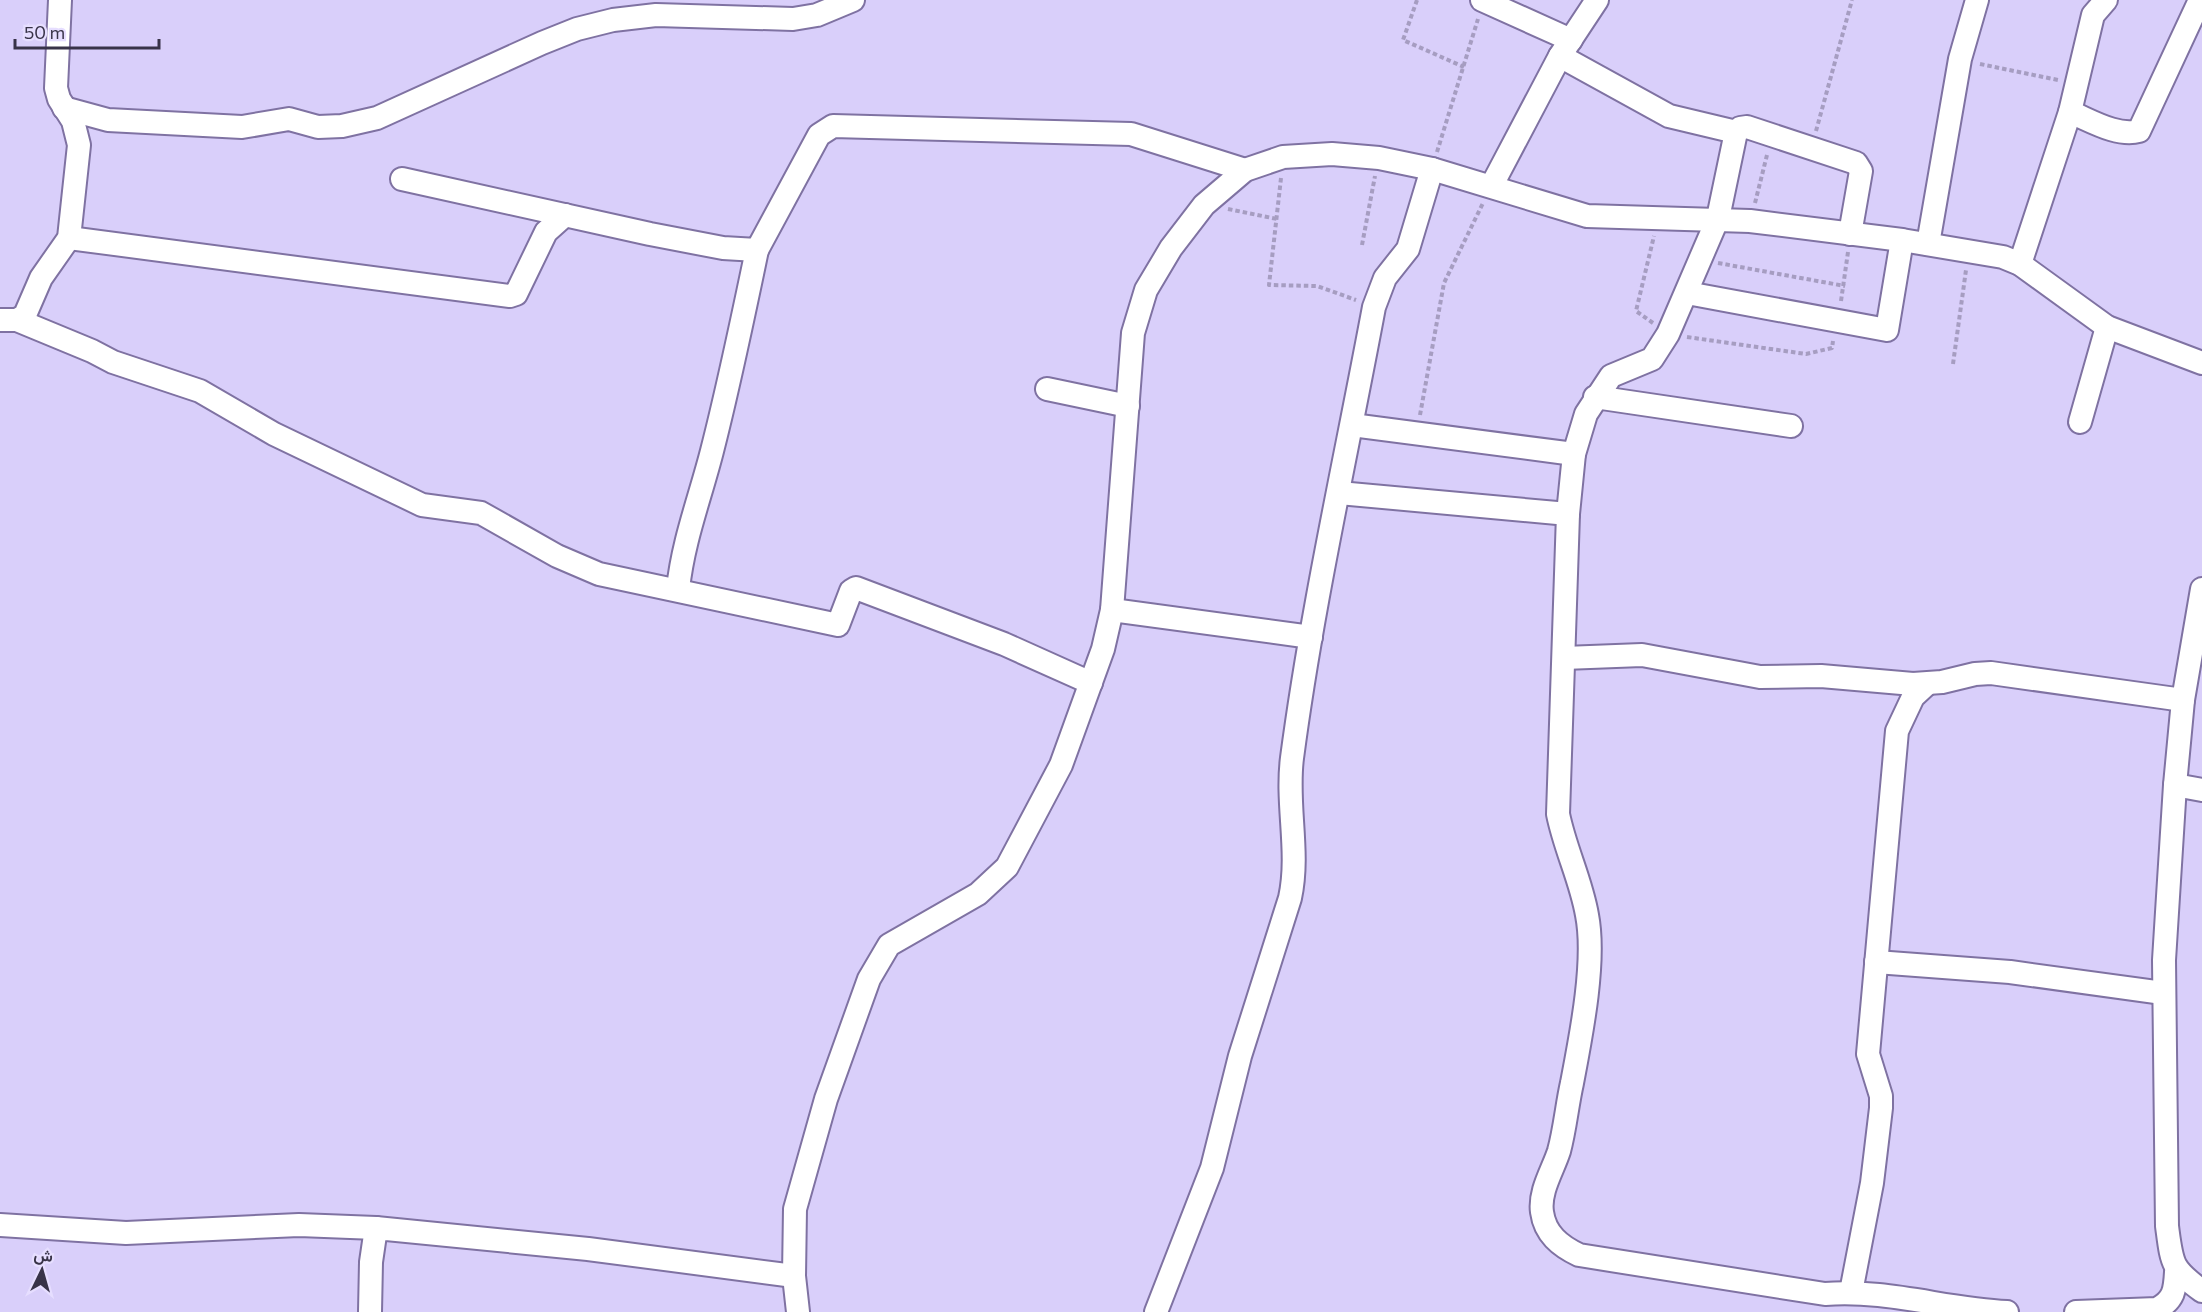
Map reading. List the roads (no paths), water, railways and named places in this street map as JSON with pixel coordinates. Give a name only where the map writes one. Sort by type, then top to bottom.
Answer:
[{"type":"street","points":[[16,316],[69,238],[79,145],[74,121],[64,108],[56,88],[60,0]]},
{"type":"street","points":[[64,108],[108,120],[242,127],[289,119],[318,127],[342,126],[377,118],[577,29],[655,7],[793,19],[817,15],[853,0]]},
{"type":"street","points":[[1483,0],[1565,48],[1670,117],[1736,132],[1747,127],[1860,166],[1850,234]]},
{"type":"street","points":[[1492,185],[1565,48],[1597,0]]},
{"type":"street","points":[[1928,244],[1960,60],[1977,0]]},
{"type":"street","points":[[2020,264],[2070,112],[2098,5]]},
{"type":"street","points":[[2070,112],[2118,131],[2130,134],[2139,131],[2199,8]]},
{"type":"street","points":[[678,589],[684,542],[699,499],[723,408],[757,250],[819,135],[833,126],[1131,134],[1245,170]]},
{"type":"street","points":[[1736,132],[1718,218],[1702,260],[1668,334],[1652,359],[1611,376],[1595,397],[1584,420],[1574,454],[1568,514],[1557,814],[1564,845],[1579,877],[1586,907],[1589,954],[1579,1047],[1559,1151],[1544,1191],[1542,1211],[1548,1230],[1561,1246],[1579,1255],[1822,1303],[1851,1292],[1975,1311],[2007,1312]]},
{"type":"street","points":[[798,1312],[794,1276],[795,1209],[826,1099],[880,957],[895,942],[978,894],[1006,867],[1061,765],[1091,683],[1112,610],[1133,333],[1146,290],[1171,248],[1204,205],[1245,170],[1282,157],[1332,154],[1379,158],[1432,168],[1587,216],[1658,216],[1750,221],[1902,240],[2003,257],[2020,264],[2107,327],[2202,363]]},
{"type":"street","points":[[1156,1312],[1212,1168],[1240,1056],[1290,898],[1295,875],[1291,809],[1292,761],[1311,637],[1374,307],[1385,278],[1408,249],[1432,168]]},
{"type":"street","points":[[402,179],[723,248],[757,250]]},
{"type":"street","points":[[69,238],[510,296],[516,294],[546,232],[565,215]]},
{"type":"street","points":[[1687,293],[1884,331],[1890,327],[1902,240]]},
{"type":"street","points":[[0,304],[16,316],[113,363],[205,394],[274,434],[422,505],[482,513],[573,564],[617,579],[678,589],[838,625],[851,591],[856,588],[1004,644],[1091,683]]},
{"type":"street","points":[[2080,422],[2107,327]]},
{"type":"street","points":[[1047,389],[1128,406]]},
{"type":"street","points":[[1595,397],[1791,426]]},
{"type":"street","points":[[1352,425],[1574,454]]},
{"type":"street","points":[[1339,493],[1568,514]]},
{"type":"street","points":[[2076,1312],[2157,1309],[2168,1303],[2175,1292],[2176,1272],[2170,1254],[2167,1226],[2163,993],[2175,784],[2183,700],[2195,616],[2202,589]]},
{"type":"street","points":[[1112,610],[1311,637]]},
{"type":"street","points":[[1564,658],[1642,655],[1760,677],[1821,676],[1927,684],[1991,673],[2183,700]]},
{"type":"street","points":[[1851,1292],[1872,1184],[1881,1108],[1881,1096],[1869,1066],[1868,1054],[1897,731],[1913,697],[1927,684]]},
{"type":"street","points":[[2175,784],[2202,790]]},
{"type":"street","points":[[1876,962],[2010,972],[2163,993]]},
{"type":"street","points":[[0,1225],[126,1233],[299,1225],[376,1228],[588,1250],[794,1276]]},
{"type":"street","points":[[370,1312],[371,1263],[376,1228]]},
{"type":"street","points":[[2176,1272],[2202,1291]]}]
